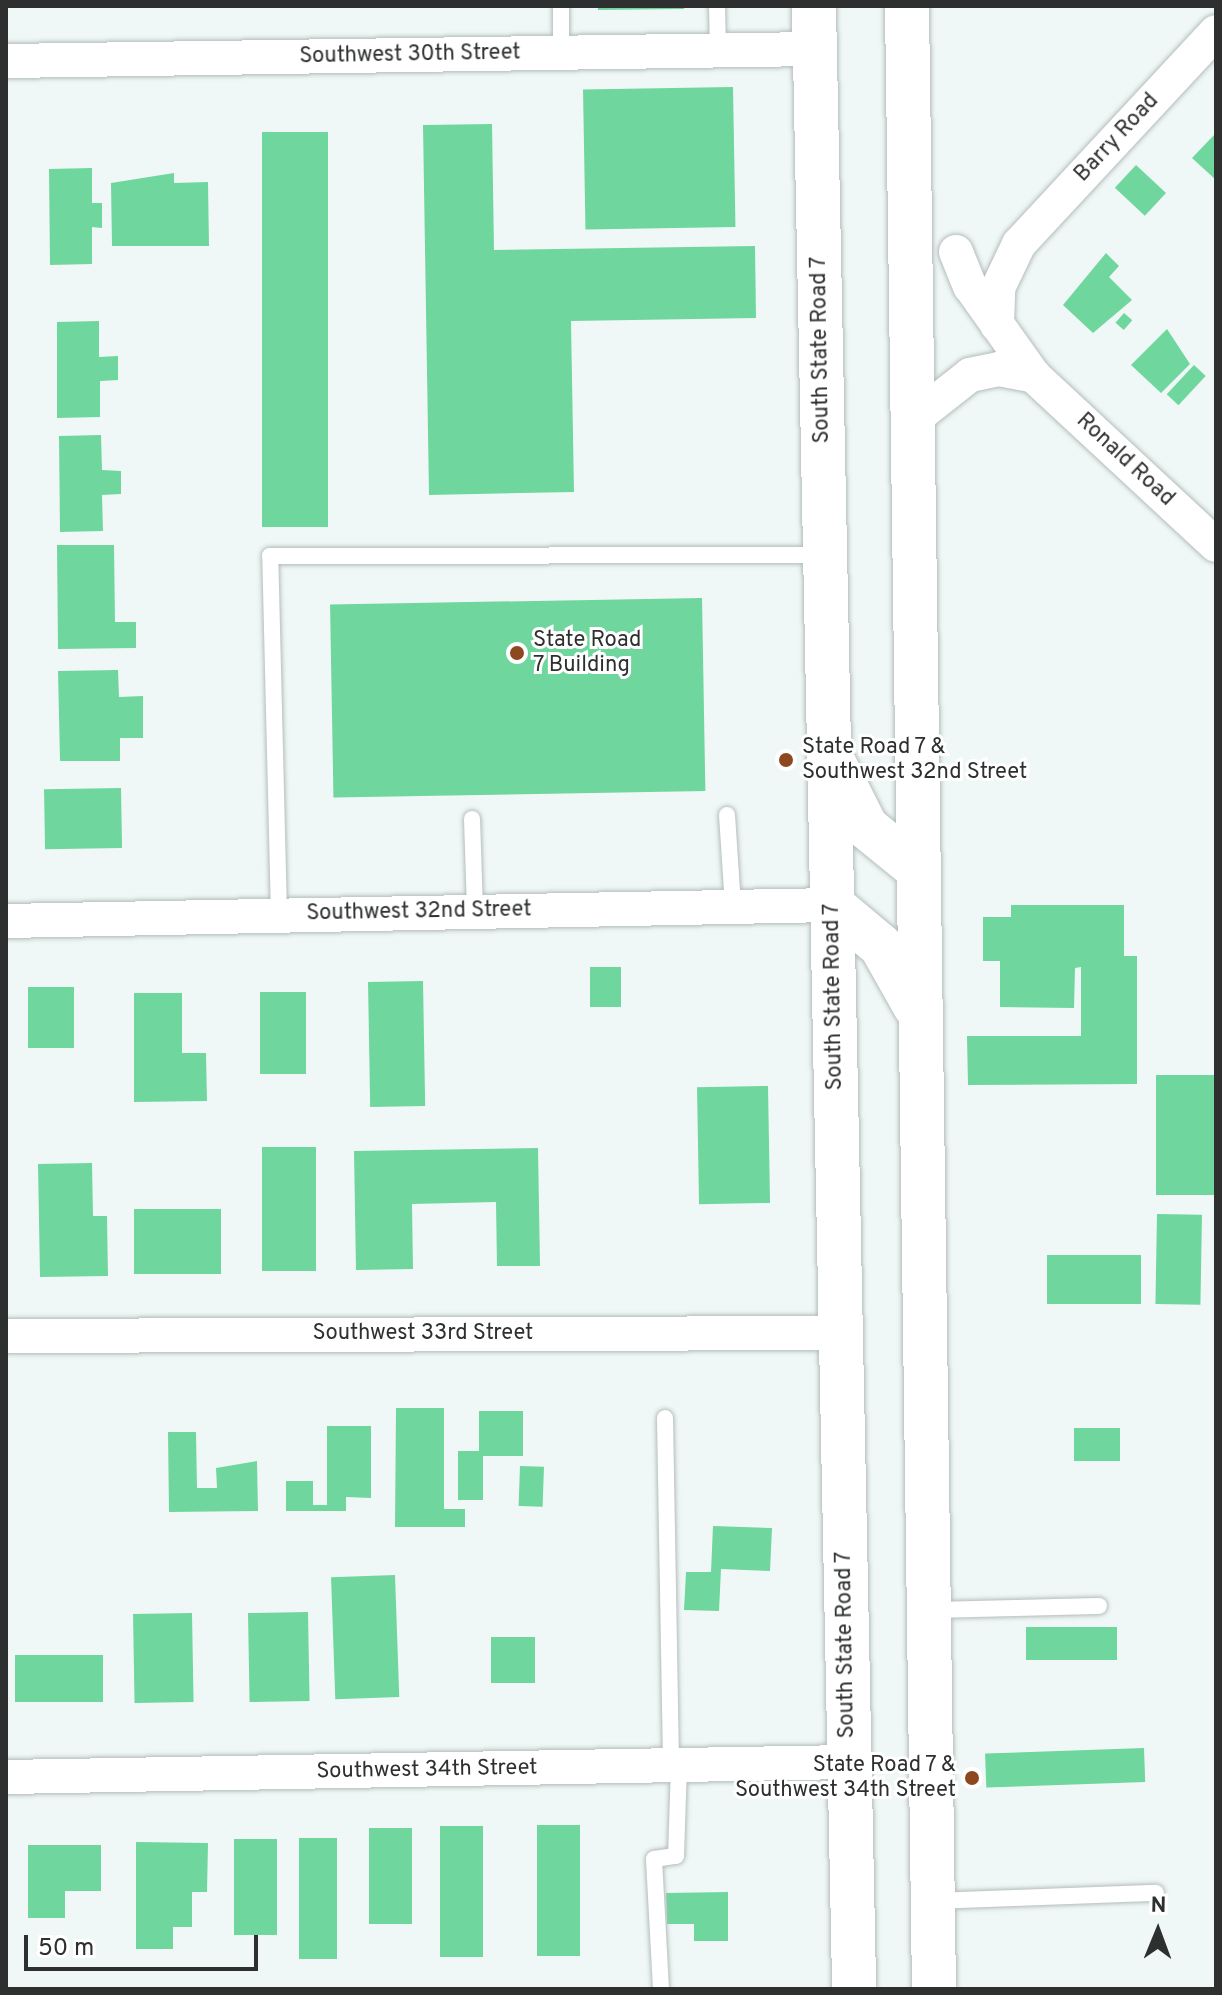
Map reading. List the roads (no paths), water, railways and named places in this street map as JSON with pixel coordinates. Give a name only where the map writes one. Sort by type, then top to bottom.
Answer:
[{"type":"main road","name":"South State Road 7","points":[[814,6],[854,1989]]},
{"type":"main road","points":[[907,6],[916,1008],[934,1989]]},
{"type":"main road","points":[[829,748],[866,827],[915,867]]},
{"type":"main road","points":[[832,905],[881,946],[916,1008]]},
{"type":"street","name":"Barry Road","points":[[997,325],[998,288],[1019,244],[1216,32]]},
{"type":"street","name":"Southwest 30th Street","points":[[6,61],[815,49]]},
{"type":"street","name":"Ronald Road","points":[[911,222],[956,252],[997,325],[1034,376],[1216,545]]},
{"type":"street","points":[[956,252],[987,254],[1019,244]]},
{"type":"street","points":[[913,420],[970,375],[999,369],[1034,376]]},
{"type":"street","name":"Southwest 32nd Street","points":[[6,921],[832,905]]},
{"type":"street","name":"Southwest 33rd Street","points":[[6,1336],[841,1333]]},
{"type":"street","name":"Southwest 34th Street","points":[[6,1777],[848,1762]]},
{"type":"lane","points":[[561,6],[561,53]]},
{"type":"lane","points":[[717,6],[718,51]]},
{"type":"lane","points":[[279,915],[270,556],[825,555]]},
{"type":"lane","points":[[727,815],[733,906]]},
{"type":"lane","points":[[472,819],[475,911]]},
{"type":"lane","points":[[661,1989],[654,1859],[676,1856],[665,1418]]},
{"type":"lane","points":[[926,1610],[1099,1606]]},
{"type":"lane","points":[[932,1901],[1156,1893]]},
{"type":"place","name":"State Road 7 Building","points":[[517,653]]},
{"type":"place","name":"State Road 7 & Southwest 32nd Street","points":[[786,760]]},
{"type":"place","name":"State Road 7 & Southwest 34th Street","points":[[972,1778]]}]
